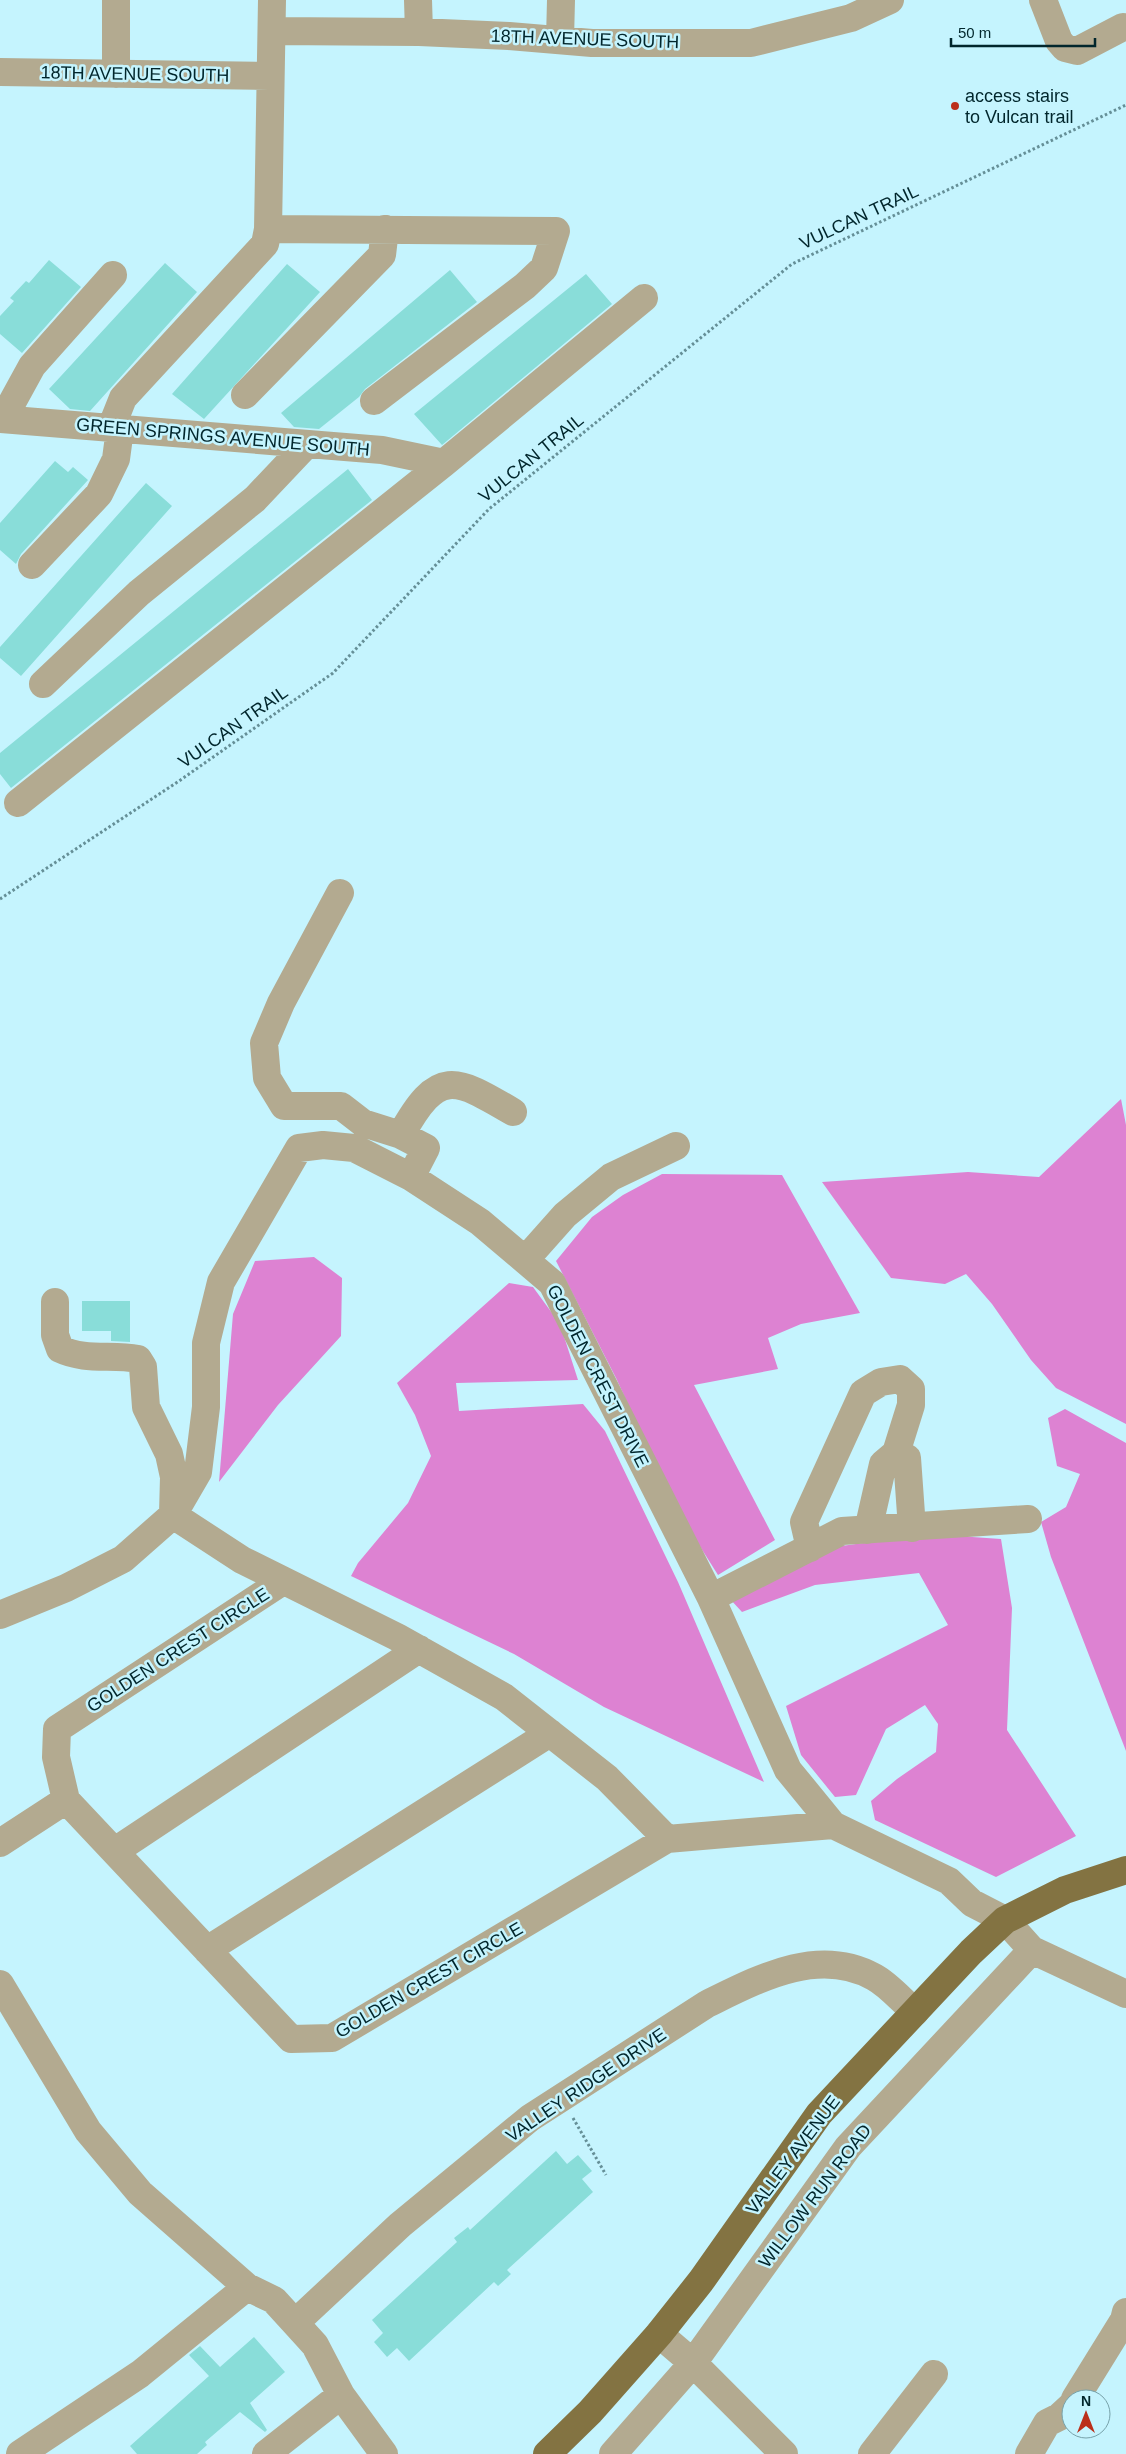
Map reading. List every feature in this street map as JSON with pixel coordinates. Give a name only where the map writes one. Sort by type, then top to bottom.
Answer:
[{"type":"main road","name":"VALLEY AVENUE","points":[[547,2454],[590,2412],[659,2334],[701,2282],[819,2114],[971,1952],[1005,1920],[1065,1890],[1126,1870]]},
{"type":"street","points":[[116,0],[116,74]]},
{"type":"street","points":[[32,565],[99,494],[116,458],[116,428],[123,398],[265,244],[268,229],[269,76],[272,0]]},
{"type":"street","points":[[418,0],[418,32]]},
{"type":"street","points":[[560,40],[561,0]]},
{"type":"street","name":"18TH AVENUE SOUTH","points":[[272,31],[418,32],[560,40],[592,44],[751,44],[851,18],[890,0]]},
{"type":"street","points":[[1043,0],[1059,41],[1065,48],[1077,50],[1123,26]]},
{"type":"street","name":"18TH AVENUE SOUTH","points":[[0,72],[269,76]]},
{"type":"street","points":[[268,229],[556,231],[544,268],[525,286],[374,401]]},
{"type":"street","points":[[245,395],[382,255],[385,229]]},
{"type":"street","points":[[1,419],[32,366],[113,276]]},
{"type":"street","points":[[18,803],[444,463],[644,298]]},
{"type":"street","name":"GREEN SPRINGS AVENUE SOUTH","points":[[1,419],[382,450],[444,463]]},
{"type":"street","points":[[43,684],[139,593],[256,500],[307,444]]},
{"type":"street","points":[[340,893],[281,1003],[264,1043],[267,1078],[284,1106],[341,1106],[362,1123],[401,1135],[426,1148],[411,1177]]},
{"type":"street","points":[[401,1135],[417,1106],[433,1092],[447,1084],[460,1084],[478,1091],[513,1112]]},
{"type":"street","name":"GOLDEN CREST DRIVE","points":[[173,1515],[198,1472],[206,1407],[206,1343],[221,1282],[299,1148],[323,1145],[354,1148],[411,1177],[480,1222],[552,1283],[711,1598],[788,1770],[833,1825],[949,1881],[972,1902],[1005,1920],[1032,1950]]},
{"type":"street","points":[[525,1260],[565,1215],[611,1176],[676,1146]]},
{"type":"street","points":[[0,1615],[66,1588],[123,1559],[173,1515],[174,1477],[169,1454],[146,1407],[143,1367],[138,1359],[119,1356],[94,1357],[73,1355],[60,1349],[56,1335],[55,1302]]},
{"type":"street","points":[[810,1548],[804,1522],[863,1392],[881,1382],[900,1379],[911,1389],[911,1405],[896,1453],[883,1464],[868,1530]]},
{"type":"street","points":[[896,1453],[907,1458],[912,1528]]},
{"type":"street","points":[[173,1515],[220,1547],[283,1581]]},
{"type":"street","points":[[711,1598],[842,1531],[912,1528],[1028,1519]]},
{"type":"street","name":"GOLDEN CREST CIRCLE","points":[[667,1839],[607,1778],[504,1697],[418,1649],[283,1581],[57,1729],[56,1758],[66,1800],[291,2039],[332,2038],[667,1839],[833,1825]]},
{"type":"street","points":[[115,1851],[418,1649]]},
{"type":"street","points":[[207,1950],[550,1733]]},
{"type":"street","points":[[0,1842],[66,1800]]},
{"type":"street","points":[[1032,1950],[1126,1994]]},
{"type":"street","name":"WILLOW RUN ROAD","points":[[613,2454],[693,2363],[848,2147],[1032,1950]]},
{"type":"street","name":"VALLEY RIDGE DRIVE","points":[[295,2323],[400,2225],[530,2118],[707,2004],[758,1979],[802,1965],[842,1966],[874,1977],[915,2012]]},
{"type":"street","points":[[0,1984],[88,2131],[140,2193],[247,2287],[274,2300],[315,2345],[341,2395],[384,2454]]},
{"type":"street","points":[[20,2454],[140,2374],[247,2287]]},
{"type":"street","points":[[1081,2389],[1124,2320],[1126,2312]]},
{"type":"street","points":[[659,2334],[693,2363],[784,2454]]},
{"type":"street","points":[[872,2454],[934,2374]]},
{"type":"street","points":[[266,2454],[341,2395]]},
{"type":"street","points":[[1029,2454],[1047,2423],[1061,2415]]},
{"type":"path","name":"VULCAN TRAIL","points":[[0,898],[179,781],[333,673],[489,509],[792,264],[1126,105]]},
{"type":"path","points":[[561,2098],[606,2175]]},
{"type":"shaded area","points":[[1121,1099],[1126,1125],[1126,1424],[1056,1388],[1031,1360],[992,1304],[966,1274],[945,1284],[891,1278],[822,1182],[968,1172],[1039,1177]]},
{"type":"shaded area","points":[[662,1174],[782,1175],[860,1313],[801,1324],[768,1338],[778,1369],[694,1385],[775,1540],[718,1575],[677,1510],[616,1378],[556,1261],[592,1217],[623,1195]]},
{"type":"shaded area","points":[[314,1257],[342,1278],[341,1336],[278,1405],[219,1482],[233,1314],[255,1261]]},
{"type":"shaded area","points":[[509,1283],[533,1287],[560,1324],[578,1380],[456,1383],[459,1411],[583,1404],[605,1431],[678,1582],[764,1782],[604,1707],[514,1654],[351,1576],[358,1563],[408,1503],[431,1456],[415,1415],[397,1383]]},
{"type":"shaded area","points":[[1065,1409],[1126,1443],[1126,1751],[1051,1557],[1041,1522],[1066,1507],[1080,1474],[1057,1466],[1048,1418]]},
{"type":"shaded area","points":[[929,1534],[1001,1539],[1012,1608],[1007,1730],[1076,1836],[996,1877],[875,1820],[871,1801],[897,1779],[936,1752],[938,1724],[925,1705],[886,1729],[856,1795],[835,1797],[801,1755],[786,1706],[948,1625],[919,1573],[815,1585],[742,1612],[730,1599],[834,1547]]},
{"type":"building","points":[[49,260],[81,287],[22,353],[0,334],[0,316],[14,301],[10,298],[26,281],[29,283]]},
{"type":"building","points":[[165,263],[197,292],[90,411],[70,409],[49,389]]},
{"type":"building","points":[[287,264],[320,292],[204,419],[172,394]]},
{"type":"building","points":[[450,270],[477,302],[365,389],[359,397],[319,429],[294,427],[281,413]]},
{"type":"building","points":[[586,274],[612,304],[442,445],[414,414]]},
{"type":"building","points":[[55,461],[68,472],[73,467],[88,480],[21,554],[16,564],[0,550],[0,523]]},
{"type":"building","points":[[348,469],[372,500],[11,788],[0,774],[0,753]]},
{"type":"building","points":[[146,483],[172,506],[21,676],[0,658],[0,647]]},
{"type":"building","points":[[82,1301],[130,1301],[130,1342],[111,1341],[111,1331],[82,1331]]},
{"type":"building","points":[[556,2151],[567,2164],[578,2155],[592,2171],[582,2179],[593,2192],[507,2270],[511,2274],[498,2286],[494,2282],[409,2361],[397,2348],[387,2357],[374,2342],[383,2333],[372,2320],[457,2242],[454,2238],[468,2227],[470,2230]]},
{"type":"building","points":[[254,2337],[285,2372],[250,2403],[267,2430],[265,2432],[240,2412],[205,2442],[207,2445],[197,2454],[137,2454],[130,2446],[209,2376],[189,2355],[200,2346],[220,2367]]},
{"type":"place","name":"access stairs to Vulcan trail","points":[[955,106]]}]
